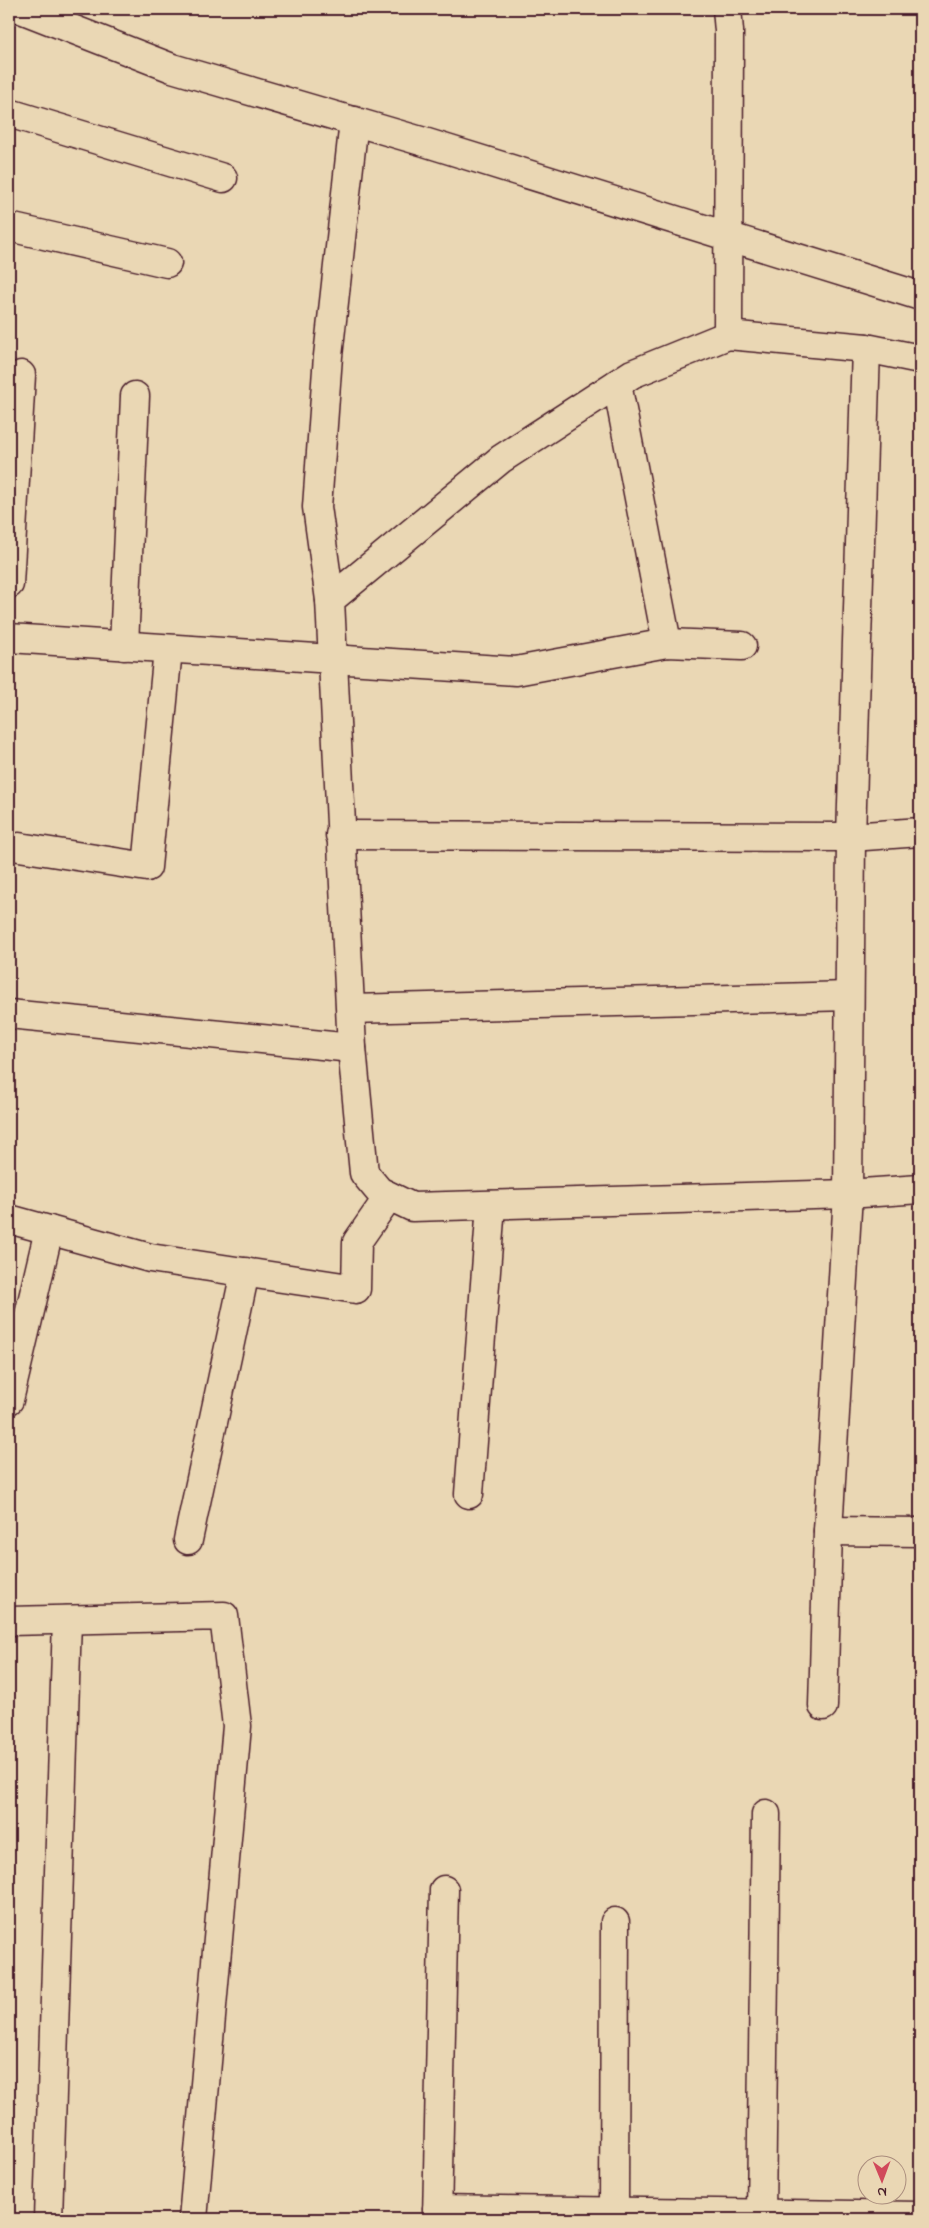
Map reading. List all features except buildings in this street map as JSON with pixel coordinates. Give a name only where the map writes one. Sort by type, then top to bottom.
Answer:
[{"type":"street","points":[[21,9],[172,68],[354,121],[920,296]]},
{"type":"street","points":[[727,9],[730,41],[728,335]]},
{"type":"street","points":[[9,113],[222,178]]},
{"type":"street","points":[[354,121],[328,356],[317,507],[330,600],[352,1048],[364,1173],[379,1191],[412,1207],[848,1194],[920,1189]]},
{"type":"street","points":[[9,227],[167,263]]},
{"type":"street","points":[[330,600],[501,459],[632,374],[728,335],[866,348],[920,358]]},
{"type":"street","points":[[823,1706],[828,1531],[848,1194],[851,837],[866,348]]},
{"type":"street","points":[[9,584],[21,375]]},
{"type":"street","points":[[617,384],[667,642]]},
{"type":"street","points":[[124,646],[135,396]]},
{"type":"street","points":[[9,638],[516,671],[667,642],[742,646]]},
{"type":"street","points":[[19,847],[147,867],[168,649]]},
{"type":"street","points":[[340,834],[851,837],[920,832]]},
{"type":"street","points":[[351,1009],[849,996]]},
{"type":"street","points":[[9,1014],[352,1048]]},
{"type":"street","points":[[9,1219],[150,1258],[356,1289],[357,1242],[389,1196]]},
{"type":"street","points":[[470,1494],[492,1205]]},
{"type":"street","points":[[9,1400],[49,1230]]},
{"type":"street","points":[[188,1540],[245,1272]]},
{"type":"street","points":[[828,1531],[920,1532]]},
{"type":"street","points":[[9,1621],[224,1616],[237,1726],[193,2219]]},
{"type":"street","points":[[48,2219],[67,1620]]},
{"type":"street","points":[[760,2215],[766,1814]]},
{"type":"street","points":[[444,1890],[437,2214],[614,2212],[920,2216]]},
{"type":"street","points":[[614,2212],[615,1922]]}]
